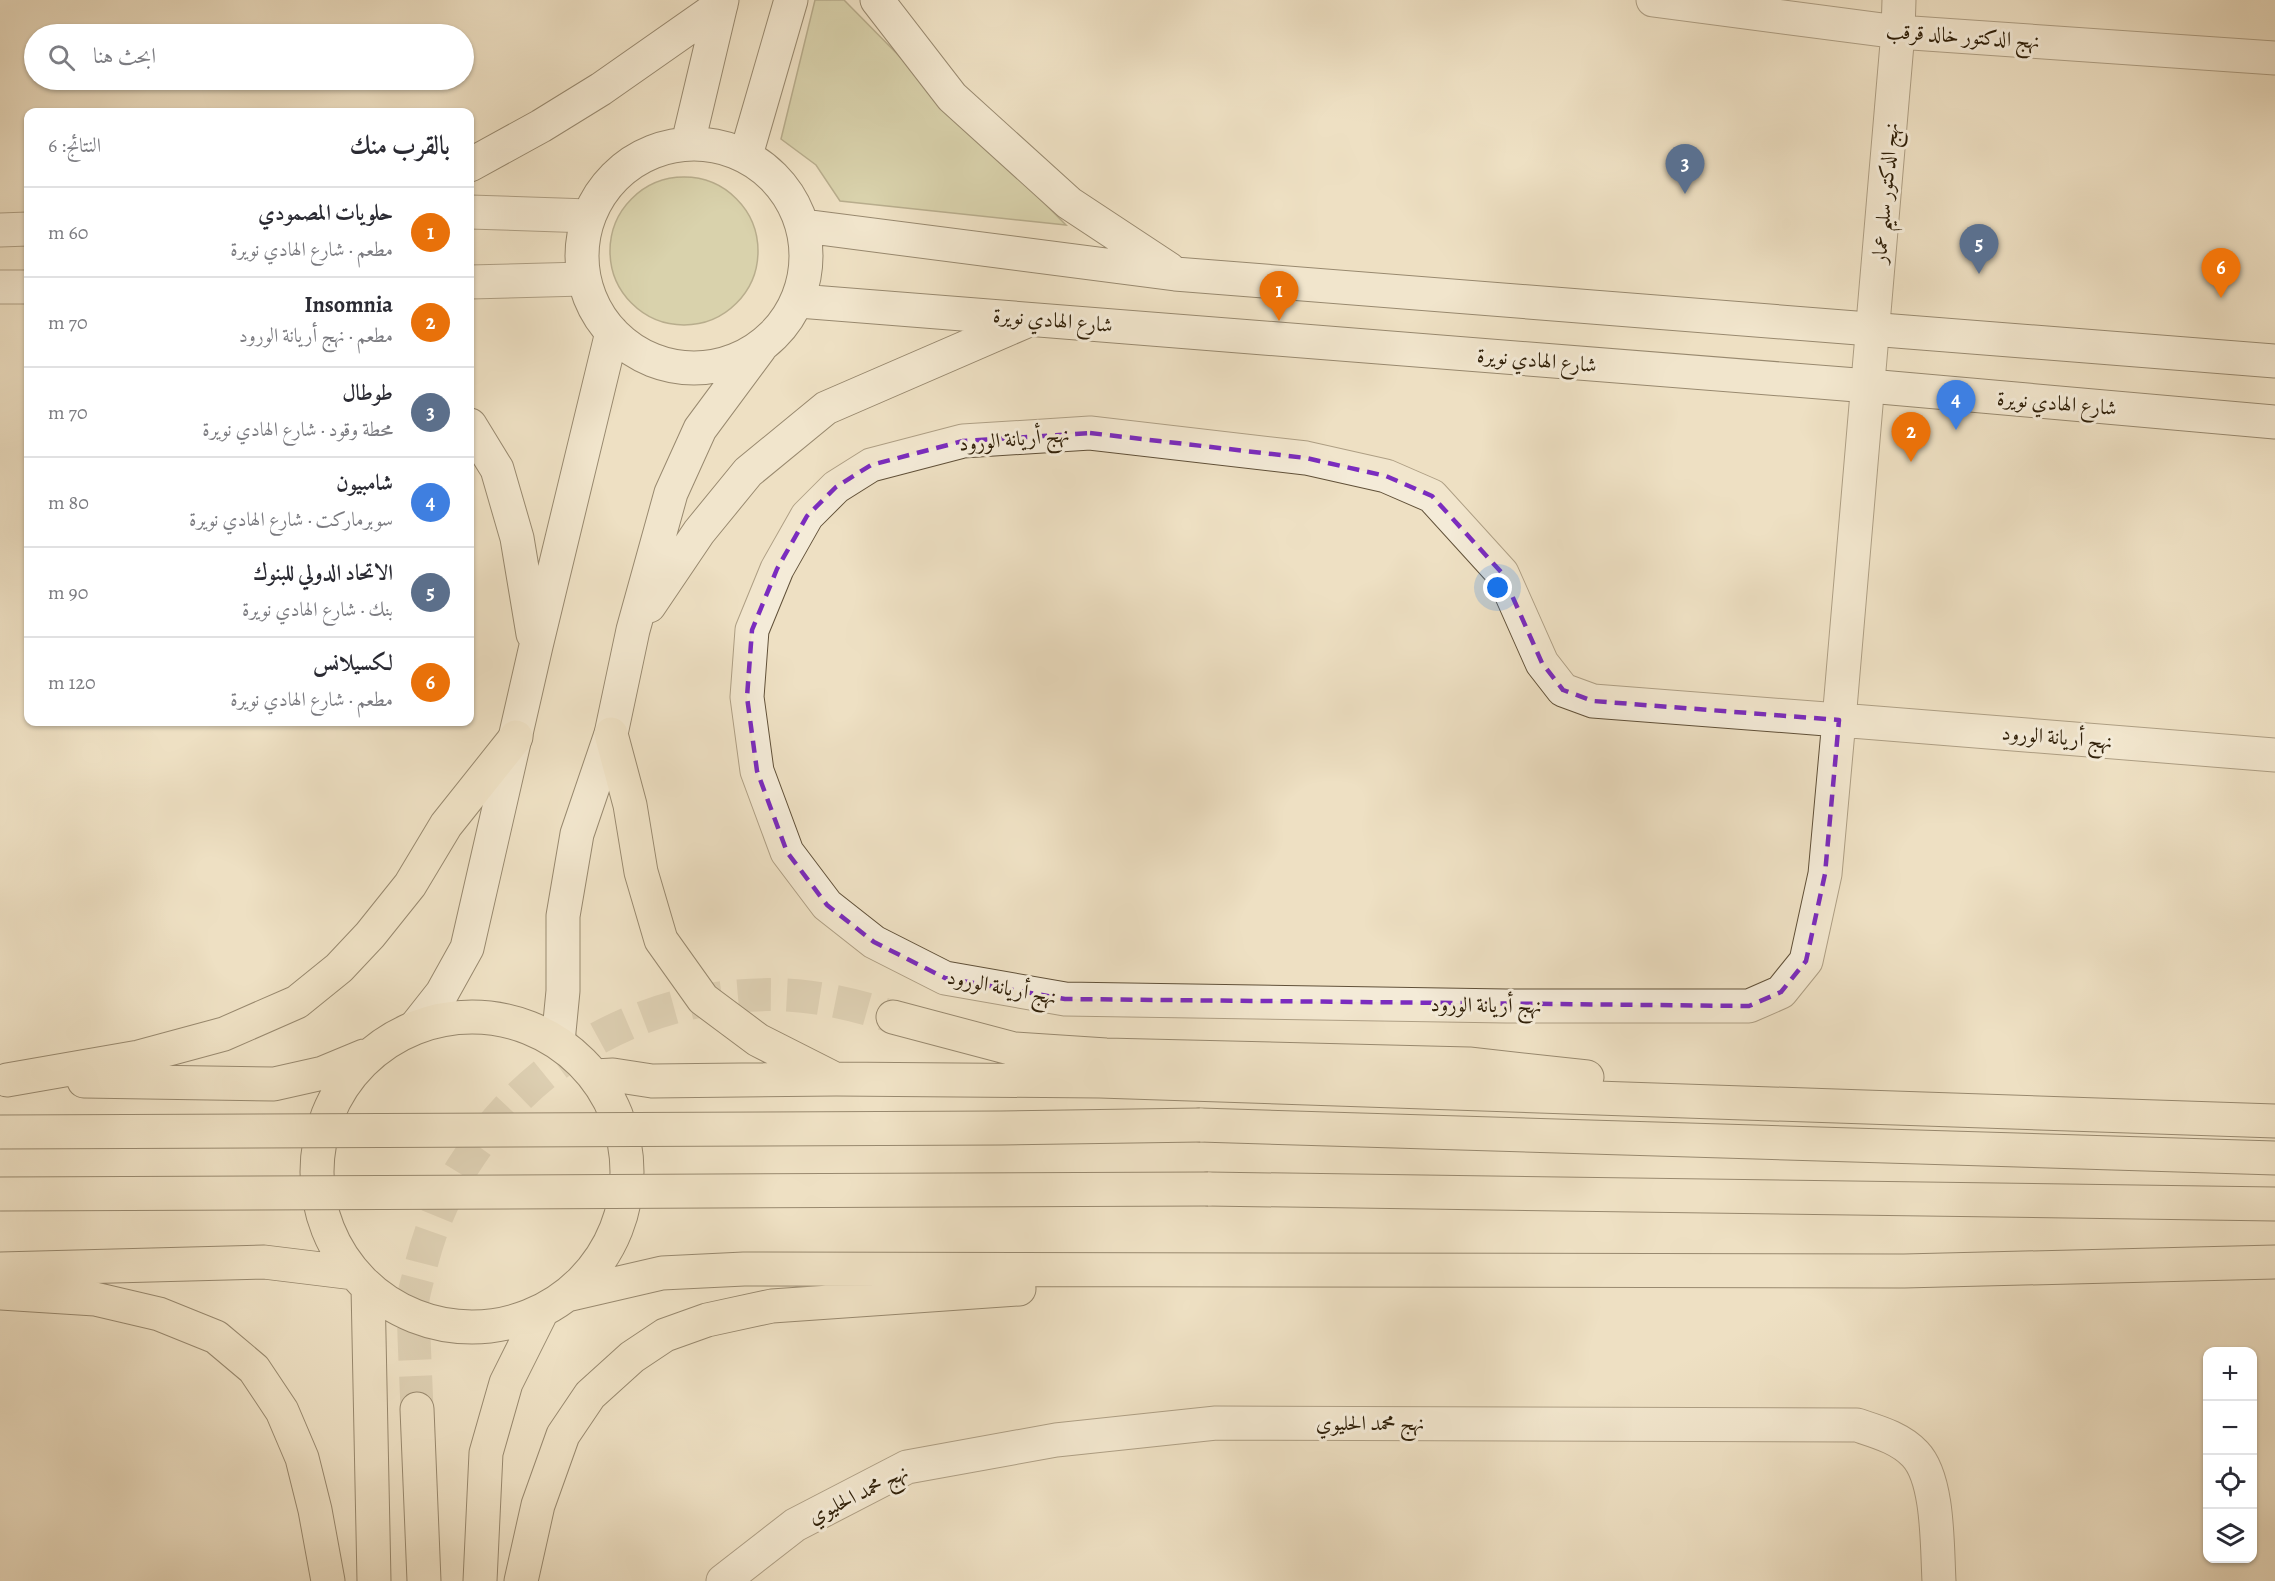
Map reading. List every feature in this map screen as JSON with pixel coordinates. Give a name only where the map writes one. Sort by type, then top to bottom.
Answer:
[{"type":"highway","points":[[611,734],[630,805],[641,872],[661,940],[703,999],[758,1040],[836,1079]]},
{"type":"highway","points":[[3,1080],[138,1057],[224,1034],[297,1002],[339,968],[370,935],[410,885],[446,825],[516,737]]},
{"type":"highway","points":[[3,1080],[274,1084],[323,1073],[374,1051],[416,1026],[465,1016],[513,1022],[558,1042],[595,1076],[619,1118],[629,1167],[622,1216],[601,1260],[555,1303],[506,1383],[486,1453],[480,1581]]},
{"type":"highway","points":[[893,1017],[1014,1048],[1106,1056],[1470,1064],[1848,1105]]},
{"type":"highway","points":[[374,1051],[340,1089],[321,1134],[317,1183],[328,1231],[361,1280],[407,1313],[451,1326],[498,1325],[555,1303],[662,1273],[744,1269],[1904,1271],[2275,1262]]},
{"type":"highway","points":[[595,1076],[614,1075],[652,1081],[836,1079],[1100,1081],[2275,1120]]},
{"type":"highway","points":[[0,1132],[1200,1125],[2275,1158]]},
{"type":"highway","points":[[0,1194],[1208,1189],[2275,1204]]},
{"type":"highway","points":[[0,1269],[264,1262],[361,1280]]},
{"type":"highway","points":[[521,1581],[538,1505],[563,1435],[590,1395],[632,1357],[665,1335],[707,1320],[772,1306],[1303,1270]]},
{"type":"highway","points":[[361,1280],[374,1581]]},
{"type":"highway","points":[[0,1293],[95,1299],[159,1314],[216,1337],[254,1369],[282,1411],[302,1458],[315,1510],[328,1581]]},
{"type":"highway","points":[[417,1409],[424,1581]]},
{"type":"main road","points":[[746,155],[791,0]]},
{"type":"main road","points":[[876,0],[952,97],[1069,203],[1175,274]]},
{"type":"main road","name":"نهج الدكتور خالد قرقب","points":[[1653,0],[1899,16],[2275,58]]},
{"type":"main road","points":[[688,143],[722,2]]},
{"type":"main road","points":[[474,163],[541,126],[601,89],[722,2]]},
{"type":"main road","name":"نهج الدكتور سليم عمار","points":[[1869,386],[1899,16]]},
{"type":"main road","points":[[558,1042],[564,991],[564,916],[577,834],[611,734],[633,630],[671,494],[700,429],[760,348],[782,327],[799,301],[808,264],[804,226],[782,184],[746,155],[688,143],[657,149],[628,164],[605,187],[589,216],[582,247],[584,279],[594,308],[612,332],[644,357],[683,368],[723,365],[760,348]]},
{"type":"main road","points":[[474,212],[589,216]]},
{"type":"main road","points":[[804,226],[1175,274],[2275,361]]},
{"type":"main road","points":[[0,230],[24,229]]},
{"type":"main road","points":[[474,282],[584,279]]},
{"type":"main road","points":[[0,287],[24,287]]},
{"type":"main road","name":"شارع الهادي نويرة","points":[[799,301],[1869,386],[2275,422]]},
{"type":"main road","points":[[633,630],[699,531],[748,472],[826,408],[1031,319]]},
{"type":"main road","points":[[416,1026],[442,993],[467,948],[536,646],[612,332]]},
{"type":"main road","name":"نهج أريانة الورود","points":[[1869,386],[1839,720],[1825,874],[1806,961],[1781,992],[1749,1006],[1506,1006],[1065,999],[945,978],[874,942],[827,905],[787,852],[757,771],[747,697],[752,630],[777,569],[807,516],[836,487],[871,465],[963,441],[1090,433],[1306,458],[1386,476],[1432,496],[1502,573],[1542,663],[1563,690],[1593,701],[1839,720],[2275,755]]},
{"type":"main road","points":[[474,432],[497,469],[517,538],[536,646]]},
{"type":"main road","name":"نهج محمد الحليوي","points":[[723,1581],[795,1525],[907,1467],[1056,1440],[1216,1423],[1240,1423],[1857,1425],[1888,1435],[1916,1455],[1932,1486],[1939,1581]]},
{"type":"highlighted area","points":[[1090,433],[1306,458],[1386,476],[1432,496],[1502,573],[1542,663],[1563,690],[1593,701],[1839,720],[1825,874],[1806,961],[1781,992],[1749,1006],[1065,999],[945,978],[874,942],[827,905],[787,852],[757,771],[747,697],[752,630],[777,569],[807,516],[836,487],[871,465],[963,441]]},
{"type":"green space","points":[[815,0],[844,0],[1066,225],[840,201],[816,165],[781,139]]},
{"type":"green space","points":[[684,177],[698,178],[712,183],[725,189],[736,199],[746,210],[752,223],[757,237],[757,265],[752,279],[746,292],[736,303],[725,313],[712,319],[698,324],[684,325],[670,324],[656,319],[643,313],[632,303],[622,292],[616,279],[611,265],[610,251],[611,237],[616,223],[622,210],[632,199],[643,189],[656,183],[670,178]]},
{"type":"tunnel","points":[[417,1409],[413,1300],[431,1231],[442,1204],[464,1165],[494,1124],[528,1088],[566,1058],[608,1033],[653,1014],[700,1001],[749,995],[800,996],[847,1004],[893,1017]]},
{"type":"place","name":"طوطال","points":[[1685,194]]},
{"type":"place","name":"الاتحاد الدولي للبنوك","points":[[1979,274]]},
{"type":"place","name":"لكسيلانس","points":[[2221,298]]},
{"type":"place","name":"حلويات المصمودي","points":[[1279,321]]},
{"type":"place","name":"شامبيون","points":[[1956,430]]},
{"type":"place","name":"Insomnia","points":[[1911,462]]}]
